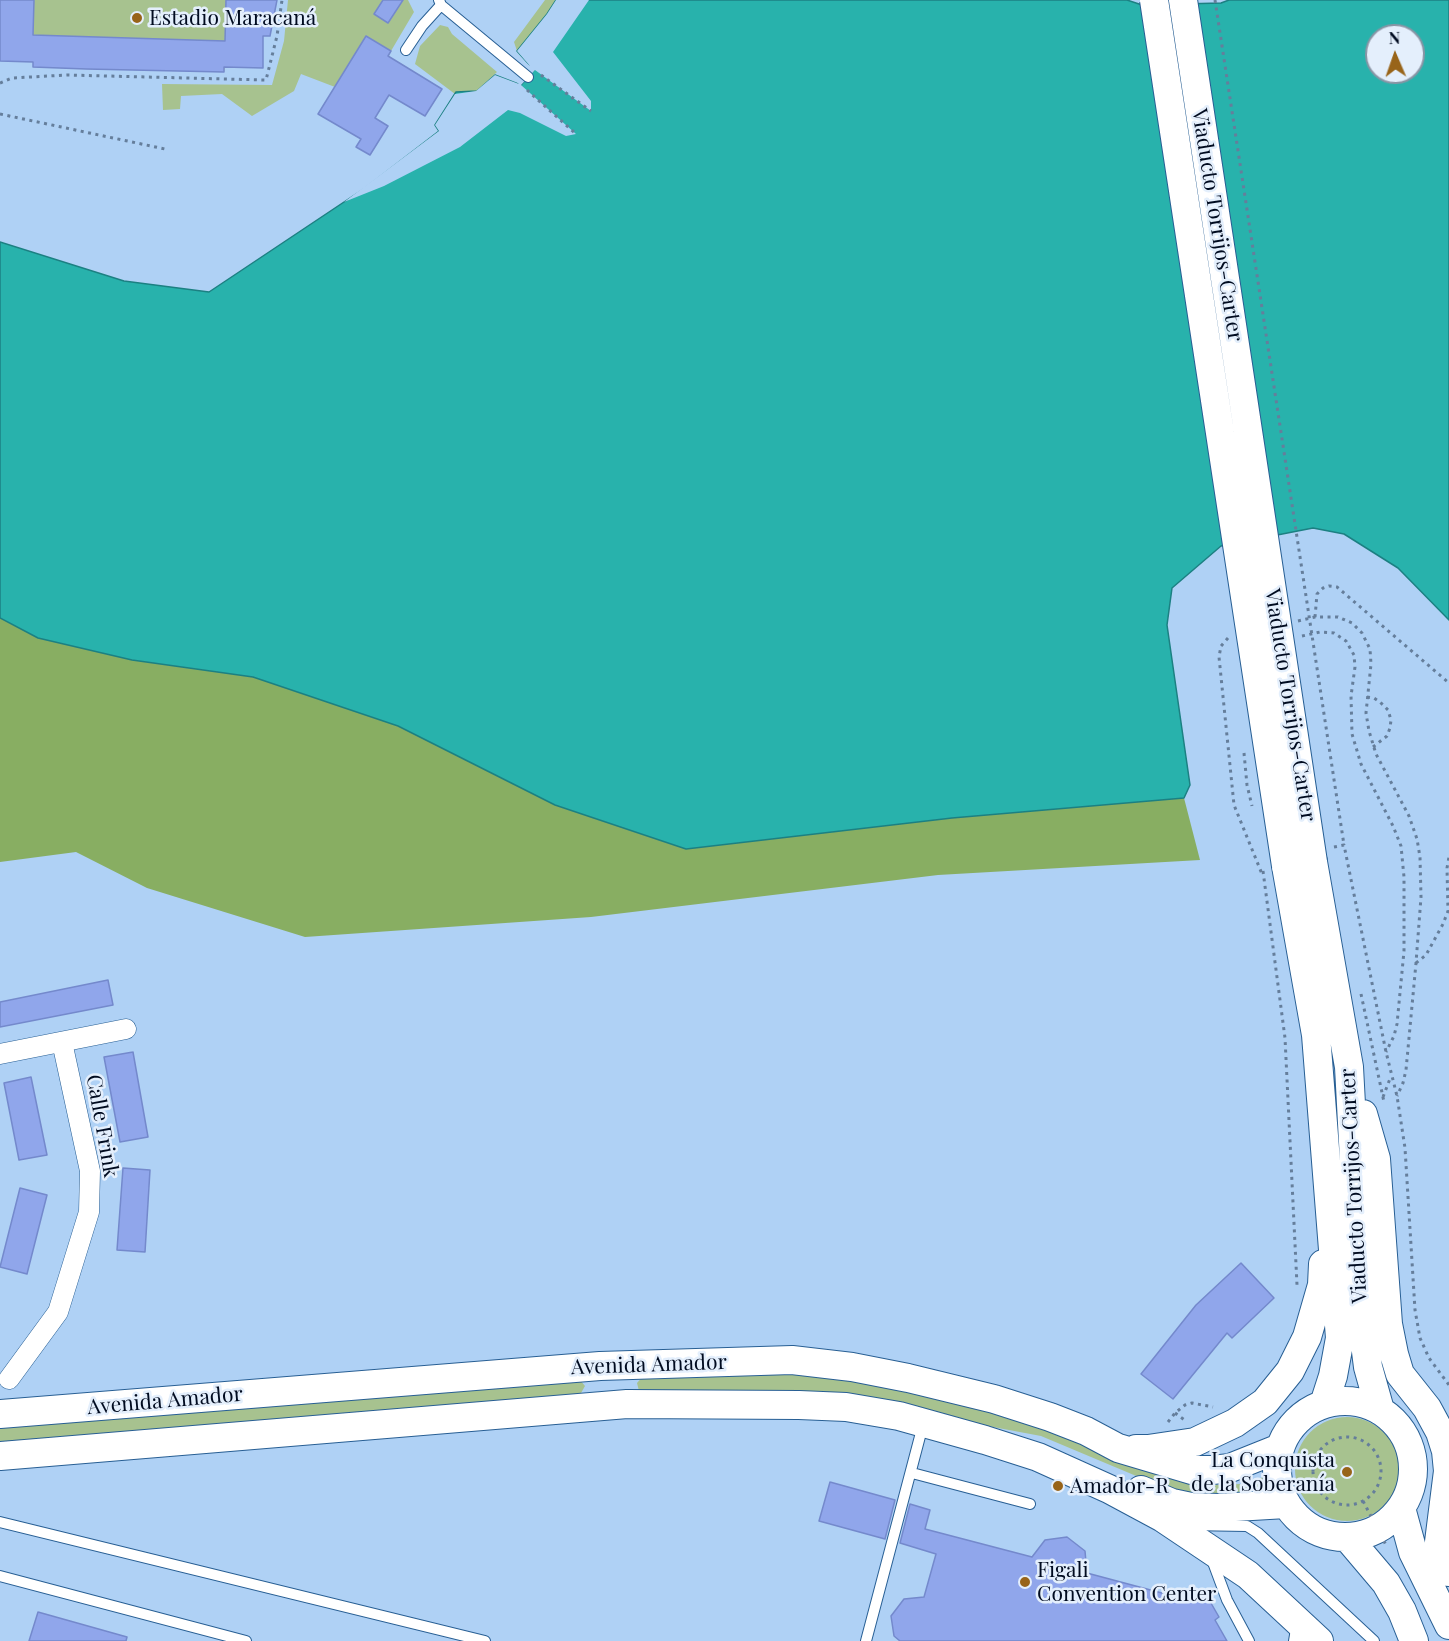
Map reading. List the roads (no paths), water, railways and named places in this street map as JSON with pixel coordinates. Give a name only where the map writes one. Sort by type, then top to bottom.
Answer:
[{"type":"main road","name":"Viaducto Torrijos-Carter","points":[[1154,0],[1316,1035],[1340,1338],[1333,1376],[1324,1404]]},
{"type":"main road","name":"Viaducto Torrijos-Carter","points":[[1183,0],[1291,864],[1349,1067],[1363,1328],[1368,1367],[1380,1410]]},
{"type":"main road","points":[[1349,1067],[1376,1159],[1388,1324],[1394,1354],[1400,1374],[1432,1416],[1446,1451],[1448,1471],[1439,1542],[1449,1572]]},
{"type":"main road","points":[[1118,1448],[1148,1449],[1195,1442],[1235,1423],[1265,1402],[1290,1371],[1307,1337],[1322,1285],[1326,1157]]},
{"type":"main road","name":"Avenida Amador","points":[[0,1414],[600,1366],[792,1360],[852,1367],[938,1384],[994,1399],[1086,1431],[1118,1448],[1192,1470],[1230,1468],[1280,1448]]},
{"type":"main road","points":[[600,1366],[627,1404]]},
{"type":"main road","points":[[1343,1401],[1362,1403],[1380,1410],[1403,1432],[1410,1447],[1413,1462],[1412,1478],[1401,1508],[1386,1523],[1368,1533],[1347,1537],[1323,1533],[1302,1522],[1286,1503],[1279,1486],[1276,1467],[1280,1448],[1287,1433],[1309,1411],[1324,1404],[1343,1401]]},
{"type":"main road","name":"Avenida Amador","points":[[0,1456],[627,1404],[846,1407],[924,1422],[1038,1456],[1093,1482],[1163,1518],[1207,1546],[1248,1575],[1296,1631],[1319,1641]]},
{"type":"main road","name":"Avenida Amador","points":[[1093,1482],[1126,1484],[1172,1503],[1191,1507],[1218,1508],[1286,1503]]},
{"type":"main road","points":[[1401,1508],[1413,1552],[1449,1625]]},
{"type":"main road","points":[[1347,1537],[1386,1582],[1402,1611],[1414,1641]]},
{"type":"street","points":[[0,1054],[126,1029]]},
{"type":"street","name":"Calle Frink","points":[[9,1379],[58,1312],[89,1212],[90,1171],[62,1042]]},
{"type":"lane","points":[[406,50],[440,2],[528,78]]},
{"type":"lane","points":[[866,1641],[924,1422]]},
{"type":"lane","points":[[912,1473],[1030,1504]]},
{"type":"lane","points":[[1163,1518],[1190,1525],[1247,1526],[1258,1533],[1374,1641]]},
{"type":"lane","points":[[0,1522],[485,1641]]},
{"type":"lane","points":[[1207,1546],[1227,1600],[1249,1641]]},
{"type":"lane","points":[[0,1576],[246,1641]]},
{"type":"place","name":"Estadio Maracaná","points":[[137,18]]},
{"type":"place","name":"La Conquista de la Soberanía","points":[[1347,1472]]},
{"type":"place","name":"Amador-R","points":[[1058,1486]]},
{"type":"place","name":"Figali Convention Center","points":[[1025,1582]]}]
